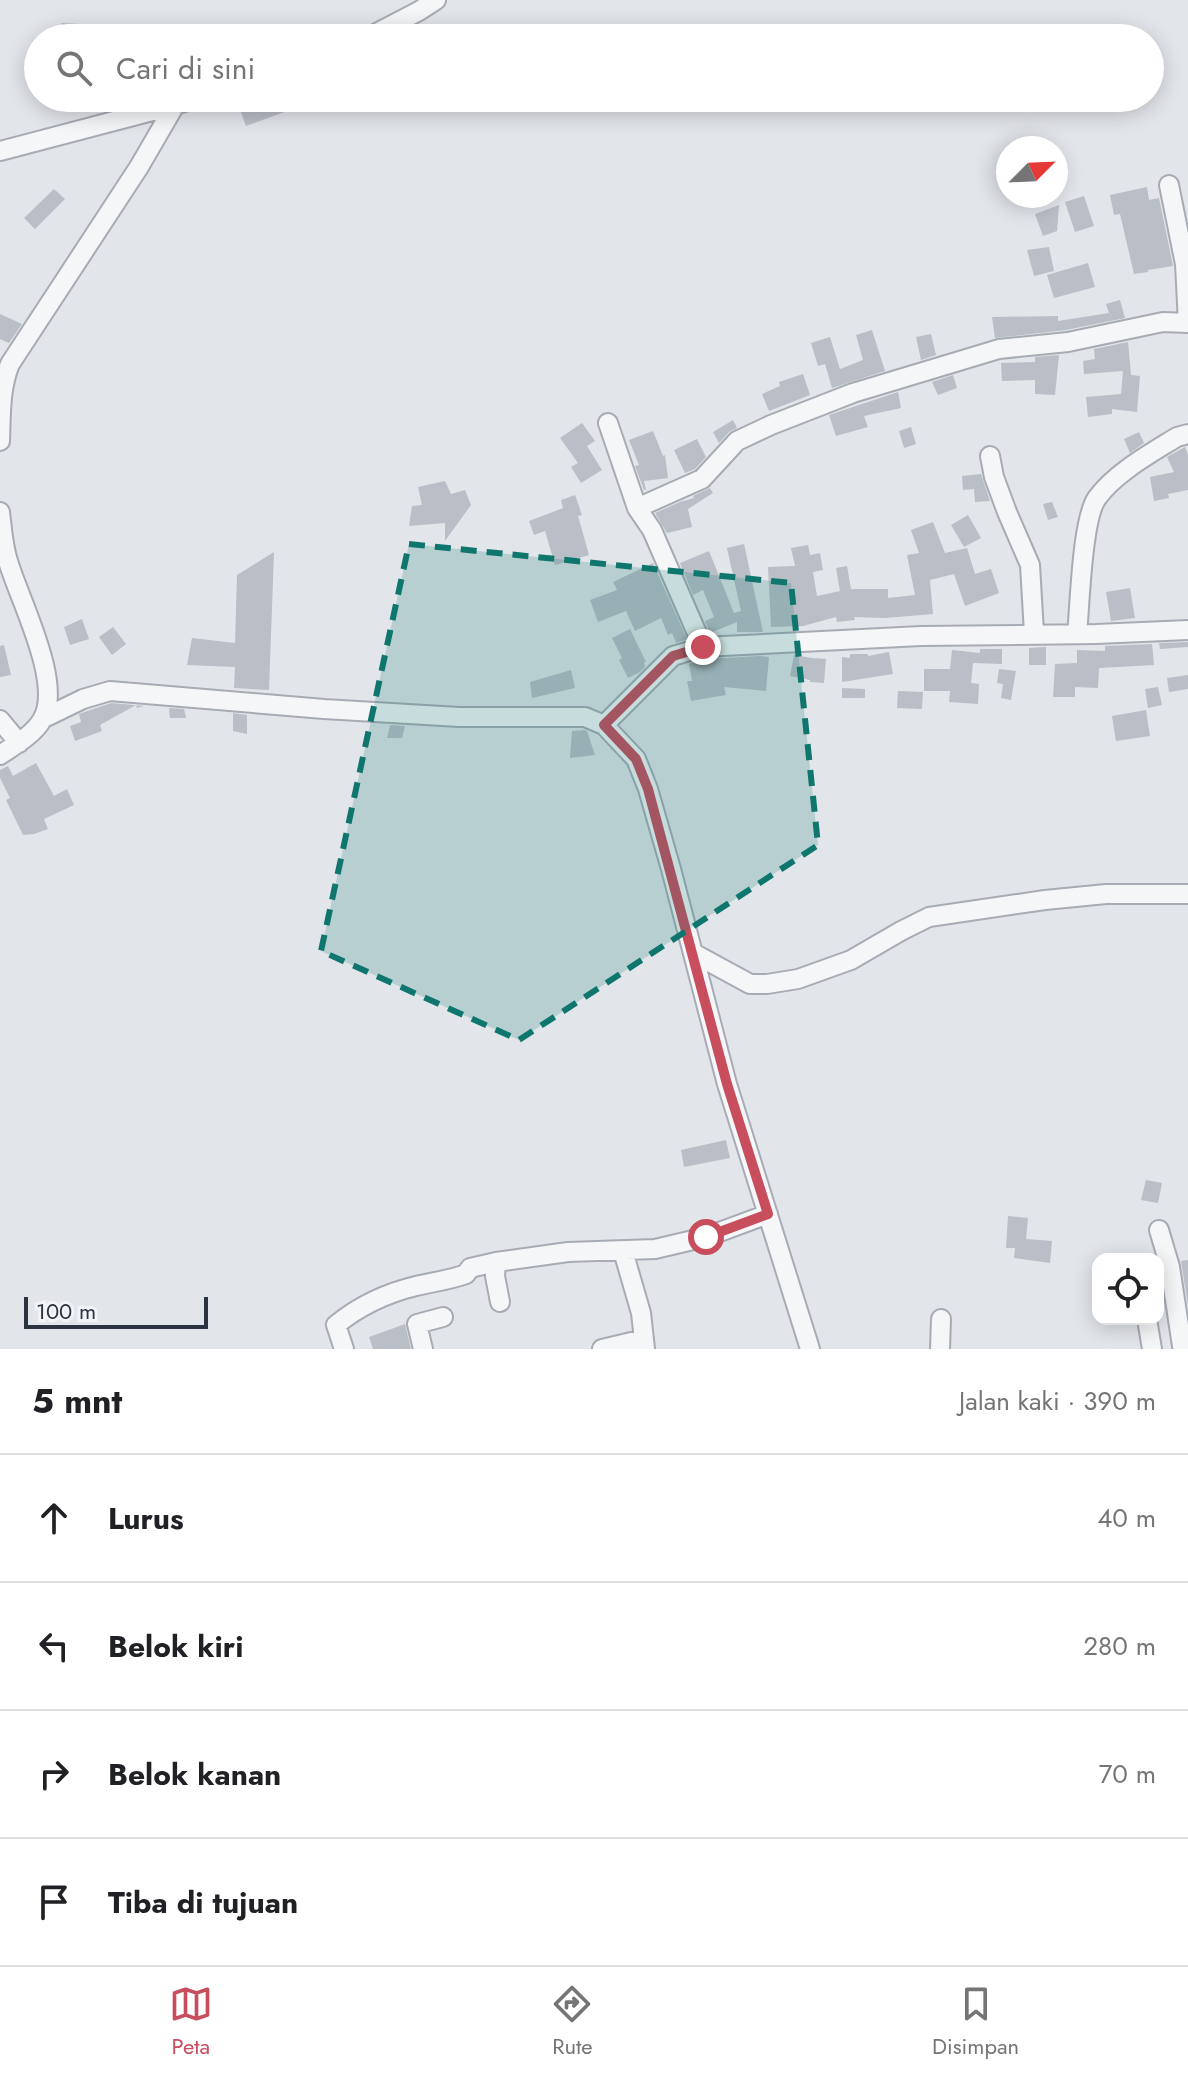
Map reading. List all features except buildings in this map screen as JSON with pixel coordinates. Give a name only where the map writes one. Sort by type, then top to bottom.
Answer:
[{"type":"street","points":[[394,24],[436,0]]},
{"type":"street","points":[[0,151],[148,112]]},
{"type":"street","points":[[0,441],[2,402],[10,364],[139,167],[171,112]]},
{"type":"street","points":[[637,508],[702,479],[737,441],[853,393],[999,349],[1068,342],[1163,322],[1188,323],[1185,264],[1169,185]]},
{"type":"street","points":[[608,423],[637,508],[652,530],[703,647]]},
{"type":"street","points":[[1077,634],[1083,564],[1095,500],[1115,478],[1177,437],[1188,434]]},
{"type":"street","points":[[990,456],[994,477],[1030,565],[1034,633]]},
{"type":"street","points":[[0,512],[7,559],[45,666],[48,692],[44,718]]},
{"type":"street","points":[[604,725],[673,656],[703,647],[825,639],[1188,630]]},
{"type":"street","points":[[0,755],[19,743],[44,718],[83,699],[110,691],[459,717],[585,717],[604,725],[636,759],[648,789],[727,1084],[810,1349]]},
{"type":"street","points":[[0,720],[19,743]]},
{"type":"street","points":[[693,953],[750,984],[767,984],[798,979],[851,960],[929,917],[1106,894],[1188,894]]},
{"type":"street","points":[[344,1349],[336,1325],[370,1302],[413,1287],[454,1279],[466,1274],[470,1268],[568,1252],[655,1249],[706,1237],[768,1214]]},
{"type":"street","points":[[1159,1230],[1170,1267],[1180,1346]]},
{"type":"street","points":[[602,1349],[645,1344],[641,1313],[623,1251]]},
{"type":"street","points":[[496,1262],[500,1302]]},
{"type":"street","points":[[423,1349],[417,1324],[443,1317]]},
{"type":"street","points":[[940,1349],[941,1319]]},
{"type":"street","points":[[1148,1325],[1152,1349]]},
{"type":"highlighted area","points":[[409,544],[791,583],[818,845],[519,1040],[321,951]]},
{"type":"route","points":[[703,647],[673,656],[604,725],[636,759],[648,789],[727,1084],[768,1214],[706,1237]]}]
